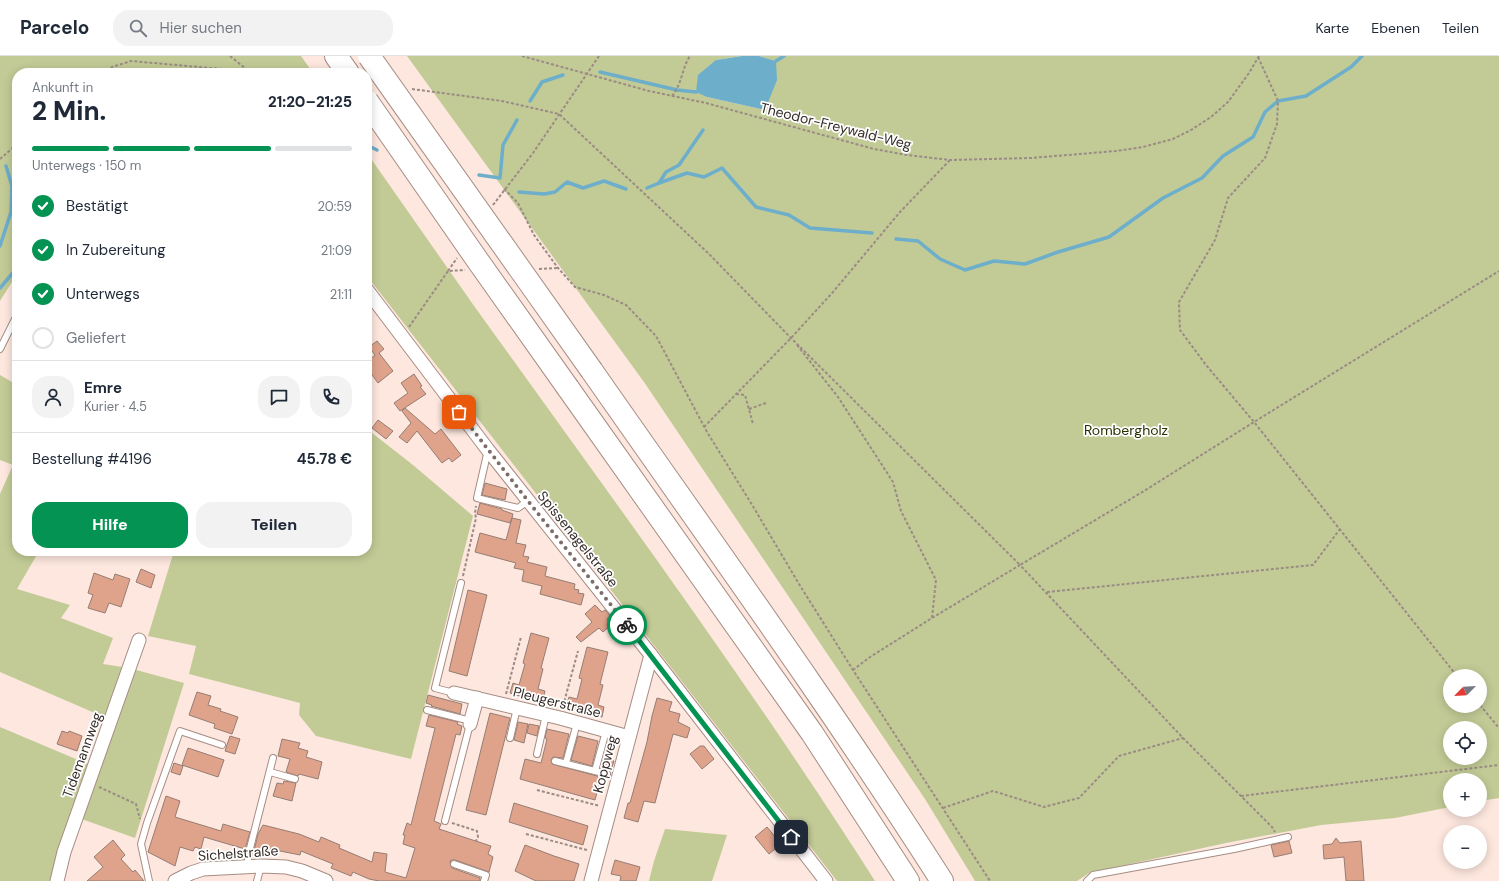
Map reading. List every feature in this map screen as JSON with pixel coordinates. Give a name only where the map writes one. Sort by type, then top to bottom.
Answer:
[{"type":"highway","points":[[336,56],[344,68]]},
{"type":"highway","points":[[369,56],[796,661],[942,881]]},
{"type":"highway","points":[[372,108],[790,702],[908,881]]},
{"type":"street","name":"Spissenagelstraße","points":[[372,297],[488,450],[652,655],[826,881]]},
{"type":"street","name":"Tidemannweg","points":[[57,881],[64,852],[139,640]]},
{"type":"street","name":"Koppweg","points":[[591,881],[652,655]]},
{"type":"street","name":"Pleugerstraße","points":[[454,692],[560,718],[629,737]]},
{"type":"street","points":[[470,723],[476,698]]},
{"type":"street","name":"Sichelstraße","points":[[176,881],[191,873],[203,869],[261,866],[286,866],[326,881]]},
{"type":"lane","points":[[0,349],[12,325]]},
{"type":"lane","points":[[488,450],[476,498],[518,508],[528,501]]},
{"type":"lane","name":"Pleugerstraße","points":[[454,692],[435,688],[461,583]]},
{"type":"lane","points":[[510,738],[517,708]]},
{"type":"lane","points":[[427,710],[470,723],[445,821]]},
{"type":"lane","points":[[536,754],[546,715]]},
{"type":"lane","points":[[566,764],[577,723]]},
{"type":"lane","points":[[149,881],[141,844],[180,731],[222,745]]},
{"type":"lane","points":[[595,771],[606,731]]},
{"type":"lane","points":[[248,867],[248,856],[273,758]]},
{"type":"lane","points":[[555,761],[607,774]]},
{"type":"lane","points":[[270,772],[295,779]]},
{"type":"lane","points":[[1087,881],[1093,875],[1288,837]]},
{"type":"lane","points":[[454,864],[486,875],[484,881]]},
{"type":"lane","points":[[257,881],[261,866]]},
{"type":"path","points":[[230,56],[245,68]]},
{"type":"path","name":"Theodor-Freywald-Weg","points":[[522,56],[672,96],[706,103],[874,149],[907,155],[950,160],[1031,158],[1116,151],[1143,147],[1173,139],[1191,130],[1211,117],[1228,102],[1249,73],[1259,56]]},
{"type":"path","points":[[491,208],[533,153],[600,56]]},
{"type":"path","points":[[672,96],[677,90],[690,56]]},
{"type":"path","points":[[1259,56],[1278,101],[1277,124],[1265,158],[1228,198],[1215,240],[1179,302],[1180,330],[1206,365],[1254,422],[1450,669]]},
{"type":"path","points":[[110,68],[131,61],[207,68]]},
{"type":"path","points":[[406,88],[494,100],[559,114],[708,253],[791,338],[1020,565],[1183,738],[1272,827],[1275,831],[1277,839]]},
{"type":"path","points":[[0,159],[12,148]]},
{"type":"path","points":[[704,427],[791,338],[833,292],[900,212],[950,160]]},
{"type":"path","points":[[504,189],[518,203],[534,235],[558,268],[576,287],[604,296],[626,306],[656,336],[704,427],[853,670],[990,881]]},
{"type":"path","points":[[402,337],[461,252]]},
{"type":"path","points":[[534,269],[558,268]]},
{"type":"path","points":[[448,271],[472,270]]},
{"type":"path","points":[[853,670],[870,657],[932,618],[1144,491],[1499,271]]},
{"type":"path","points":[[791,338],[838,397],[893,482],[901,510],[936,580],[932,618]]},
{"type":"path","points":[[736,394],[745,395],[753,424]]},
{"type":"path","points":[[749,409],[766,403]]},
{"type":"path","points":[[461,583],[476,518],[476,498]]},
{"type":"path","points":[[1046,592],[1312,565],[1340,529]]},
{"type":"path","points":[[503,704],[521,637]]},
{"type":"path","points":[[560,718],[578,651]]},
{"type":"path","points":[[1487,713],[1499,728]]},
{"type":"path","points":[[943,808],[993,791],[1044,807],[1079,798],[1119,756],[1183,738]]},
{"type":"path","points":[[1241,796],[1499,765]]},
{"type":"path","points":[[89,782],[136,804],[144,833]]},
{"type":"path","points":[[537,790],[610,809]]},
{"type":"path","points":[[445,821],[477,831],[478,837],[476,841]]},
{"type":"path","points":[[526,834],[599,853]]},
{"type":"green space","points":[[0,56],[301,56],[309,68],[12,68],[12,282],[0,301]]},
{"type":"green space","name":"Rombergholz","points":[[407,56],[742,56],[716,60],[707,97],[765,110],[776,61],[759,56],[1499,56],[1499,798],[1487,800],[1487,773],[1443,773],[1443,808],[1395,818],[1321,825],[1226,843],[1089,873],[1077,881],[975,881],[925,799],[644,382]]},
{"type":"green space","points":[[372,160],[472,303],[678,589],[778,734],[875,881],[837,881],[372,282]]},
{"type":"green space","points":[[0,375],[12,382],[12,465],[0,460]]},
{"type":"green space","points":[[372,433],[413,465],[473,516],[411,759],[316,736],[299,715],[300,703],[189,674],[196,646],[148,636],[172,556],[372,556]]},
{"type":"green space","points":[[12,467],[12,556],[36,556],[17,589],[70,605],[61,618],[113,638],[103,664],[129,668],[184,683],[135,838],[76,817],[57,881],[0,881],[0,727],[90,765],[104,717],[0,672],[0,494]]},
{"type":"green space","points":[[665,829],[727,835],[712,881],[649,881]]},
{"type":"water","points":[[742,56],[759,56],[776,61],[777,80],[765,110],[707,97],[696,92],[698,75],[716,60]]},
{"type":"building","points":[[377,341],[384,349],[379,353],[393,371],[378,383],[372,375],[372,358],[375,355],[372,351],[372,345]]},
{"type":"building","points":[[414,374],[422,386],[420,387],[426,394],[400,411],[394,403],[408,393],[401,383]]},
{"type":"building","points":[[405,408],[435,434],[441,429],[461,455],[452,462],[449,458],[442,463],[417,431],[407,443],[399,437],[411,423],[402,411]]},
{"type":"building","points":[[378,420],[393,431],[386,439],[372,428]]},
{"type":"building","points":[[485,483],[507,489],[505,500],[482,495]]},
{"type":"building","points":[[480,503],[502,509],[513,514],[510,523],[477,514]]},
{"type":"building","points":[[512,518],[521,520],[516,543],[526,545],[523,556],[529,557],[527,562],[547,567],[545,576],[575,584],[574,589],[579,590],[578,593],[584,594],[581,605],[540,594],[542,586],[522,581],[524,570],[514,568],[516,563],[475,552],[480,533],[506,540]]},
{"type":"building","points":[[141,569],[155,575],[151,588],[136,582]]},
{"type":"building","points":[[94,573],[113,580],[115,574],[130,579],[121,607],[109,603],[105,613],[88,608],[93,595],[88,593]]},
{"type":"building","points":[[468,590],[487,595],[467,676],[449,671]]},
{"type":"building","points":[[595,605],[602,612],[605,610],[610,616],[607,619],[612,624],[603,632],[599,628],[581,642],[576,637],[592,622],[585,614]]},
{"type":"building","points":[[531,633],[549,638],[541,668],[543,669],[538,689],[545,691],[542,703],[510,693],[513,683],[519,685]]},
{"type":"building","points":[[587,647],[608,652],[600,684],[603,685],[598,705],[604,707],[602,717],[566,707],[569,697],[577,699],[582,679],[579,678]]},
{"type":"building","points":[[197,692],[211,696],[208,705],[238,717],[232,734],[214,728],[215,724],[189,715]]},
{"type":"building","points":[[428,695],[462,704],[460,714],[431,706],[432,705],[426,703]]},
{"type":"building","points":[[657,698],[672,702],[669,711],[680,714],[678,722],[690,728],[687,738],[673,734],[655,803],[644,801],[638,822],[624,818],[628,803],[630,803],[647,742]]},
{"type":"building","points":[[490,713],[510,718],[486,815],[466,810]]},
{"type":"building","points":[[429,715],[458,722],[457,724],[462,726],[460,735],[456,734],[434,821],[441,824],[439,829],[491,846],[488,854],[493,857],[489,872],[455,860],[451,860],[450,863],[452,868],[480,878],[480,881],[379,881],[369,879],[353,872],[351,876],[331,868],[333,864],[301,851],[300,855],[270,849],[269,855],[254,851],[258,834],[263,825],[299,834],[319,842],[321,837],[340,845],[339,848],[372,862],[374,852],[387,854],[385,872],[406,878],[415,848],[403,844],[405,835],[403,835],[407,823],[411,825],[435,728],[426,726]]},
{"type":"building","points":[[518,722],[528,724],[524,743],[514,740]]},
{"type":"building","points":[[529,724],[539,726],[537,736],[527,733]]},
{"type":"building","points":[[547,729],[569,734],[563,758],[553,757],[551,760],[552,764],[601,777],[595,800],[520,779],[525,759],[541,763],[547,739],[545,738]]},
{"type":"building","points":[[62,731],[68,733],[69,731],[82,736],[77,751],[57,744]]},
{"type":"building","points":[[230,736],[240,739],[235,754],[225,751]]},
{"type":"building","points":[[578,736],[598,741],[592,766],[571,760]]},
{"type":"building","points":[[282,739],[300,743],[298,748],[308,751],[306,757],[322,762],[318,779],[299,774],[298,776],[286,772],[290,759],[278,756]]},
{"type":"building","points":[[700,746],[704,746],[714,759],[702,769],[690,754]]},
{"type":"building","points":[[188,748],[224,760],[218,777],[182,765]]},
{"type":"building","points":[[603,758],[614,761],[611,770],[601,768]]},
{"type":"building","points":[[174,763],[183,766],[180,775],[171,772]]},
{"type":"building","points":[[284,781],[296,783],[292,801],[273,796],[277,783],[283,784]]},
{"type":"building","points":[[166,796],[180,801],[175,817],[221,831],[223,824],[250,832],[245,849],[204,837],[201,849],[195,847],[193,851],[180,847],[175,866],[148,852]]},
{"type":"building","points":[[514,803],[588,826],[583,845],[509,822]]},
{"type":"building","points":[[767,827],[781,844],[769,854],[755,837]]},
{"type":"building","points":[[1336,838],[1340,843],[1361,841],[1364,881],[1346,881],[1344,857],[1324,859],[1323,845],[1332,844]]},
{"type":"building","points":[[113,840],[125,855],[121,859],[133,872],[135,870],[144,881],[87,881],[103,867],[94,857]]},
{"type":"building","points":[[1289,841],[1292,853],[1274,857],[1271,845]]},
{"type":"building","points":[[525,845],[579,864],[574,881],[536,881],[515,871]]},
{"type":"building","points":[[615,860],[640,867],[636,881],[620,881],[621,876],[611,874]]},
{"type":"waterway","points":[[776,61],[784,56]]},
{"type":"waterway","points":[[896,239],[918,241],[940,259],[965,270],[994,261],[1025,264],[1058,252],[1109,237],[1163,198],[1202,178],[1223,156],[1253,137],[1265,112],[1278,101],[1306,96],[1351,67],[1362,56]]},
{"type":"waterway","points":[[600,72],[677,90],[696,92]]},
{"type":"waterway","points":[[530,101],[542,82],[563,75]]},
{"type":"waterway","points":[[479,175],[500,178],[503,145],[517,120]]},
{"type":"waterway","points":[[647,188],[659,183],[666,172],[679,165],[703,130]]},
{"type":"waterway","points":[[372,148],[377,150]]},
{"type":"waterway","points":[[0,246],[11,212],[12,186],[6,166]]},
{"type":"waterway","points":[[659,183],[687,173],[704,177],[722,168],[756,207],[789,215],[810,228],[872,233]]},
{"type":"waterway","points":[[519,192],[544,194],[555,192],[567,182],[583,188],[604,181],[626,189]]},
{"type":"waterway","points":[[0,288],[12,274]]},
{"type":"way so far","points":[[459,412],[627,625]]},
{"type":"route","points":[[627,625],[708,727],[791,837]]}]
